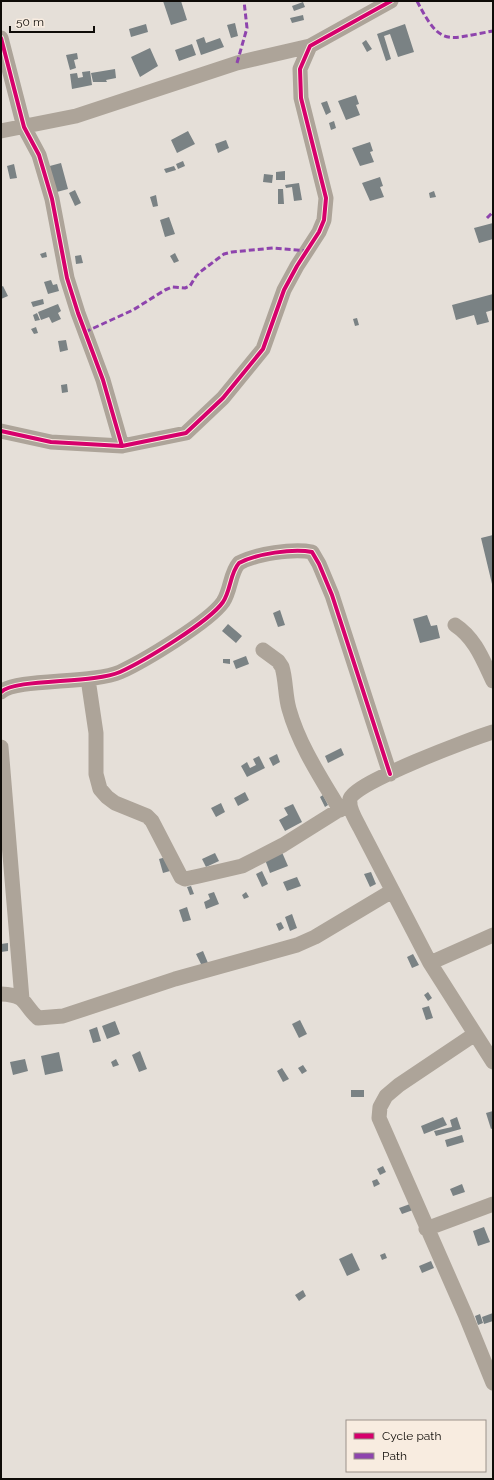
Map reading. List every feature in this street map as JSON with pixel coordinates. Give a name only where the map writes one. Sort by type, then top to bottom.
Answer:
[{"type":"street","points":[[1,131],[76,116],[237,63],[310,46],[391,1]]},
{"type":"street","points":[[1,38],[24,127],[39,155],[52,199],[67,278],[78,313],[103,380],[122,446]]},
{"type":"street","points":[[1,431],[51,442],[122,446],[186,433],[222,398],[263,349],[284,290],[297,266],[319,232],[325,215],[326,198],[301,98],[300,69],[310,46]]},
{"type":"street","points":[[1,692],[12,685],[88,679],[119,672],[176,638],[212,614],[223,602],[229,591],[239,563],[290,550],[312,552],[319,564],[332,595],[390,774]]},
{"type":"street","points":[[455,625],[472,639],[493,681]]},
{"type":"street","points":[[263,650],[278,661],[282,667],[288,708],[313,763],[360,828],[430,962],[493,1062]]},
{"type":"street","points":[[88,679],[96,733],[96,774],[100,789],[115,803],[147,816],[152,821],[181,877],[190,878],[236,868],[283,845],[345,807],[353,793],[362,787],[469,739],[493,732]]},
{"type":"street","points":[[1,747],[7,884],[22,999]]},
{"type":"street","points":[[1,994],[14,995],[22,999],[38,1018],[63,1016],[209,969],[297,945],[315,937],[392,891]]},
{"type":"street","points":[[430,962],[493,935]]},
{"type":"street","points":[[475,1034],[399,1084],[386,1096],[380,1107],[378,1118],[465,1314],[493,1383]]},
{"type":"street","points":[[426,1229],[493,1204]]},
{"type":"building","points":[[163,1],[181,1],[187,20],[171,25]]},
{"type":"building","points":[[303,2],[305,7],[294,11],[292,6]]},
{"type":"building","points":[[303,15],[304,20],[292,23],[290,18]]},
{"type":"building","points":[[235,23],[238,36],[231,38],[227,25]]},
{"type":"building","points":[[146,24],[148,32],[131,37],[129,29]]},
{"type":"building","points":[[405,24],[414,52],[398,57],[390,34],[384,36],[391,59],[386,61],[377,34]]},
{"type":"building","points":[[204,37],[206,43],[220,38],[224,47],[201,55],[196,40]]},
{"type":"building","points":[[366,40],[372,49],[367,52],[362,43]]},
{"type":"building","points":[[192,44],[196,55],[179,61],[175,50]]},
{"type":"building","points":[[150,48],[158,66],[140,77],[131,57]]},
{"type":"building","points":[[77,53],[78,59],[74,60],[76,68],[70,70],[66,55]]},
{"type":"building","points":[[115,69],[116,78],[106,80],[107,82],[93,82],[91,73]]},
{"type":"building","points":[[90,71],[92,85],[72,89],[70,74],[77,73],[78,78],[83,77],[82,72]]},
{"type":"building","points":[[356,95],[359,104],[356,105],[360,115],[346,120],[338,101]]},
{"type":"building","points":[[327,101],[331,112],[326,115],[321,103]]},
{"type":"building","points":[[334,121],[336,128],[331,130],[329,123]]},
{"type":"building","points":[[188,131],[195,144],[177,153],[171,140]]},
{"type":"building","points":[[226,140],[229,148],[218,153],[215,144]]},
{"type":"building","points":[[370,142],[373,151],[370,152],[374,162],[360,166],[352,148]]},
{"type":"building","points":[[183,161],[185,166],[178,169],[176,164]]},
{"type":"building","points":[[61,163],[68,189],[53,193],[46,167]]},
{"type":"building","points":[[14,164],[17,178],[10,179],[7,166]]},
{"type":"building","points":[[174,166],[176,170],[166,173],[164,169]]},
{"type":"building","points":[[285,171],[285,180],[276,180],[276,172]]},
{"type":"building","points":[[264,174],[273,175],[272,183],[263,182]]},
{"type":"building","points":[[380,177],[383,186],[380,187],[384,197],[370,201],[362,183]]},
{"type":"building","points":[[299,183],[302,200],[294,201],[292,187],[286,188],[285,185]]},
{"type":"building","points":[[278,189],[283,189],[284,204],[278,204]]},
{"type":"building","points":[[75,190],[81,203],[75,206],[69,193]]},
{"type":"building","points":[[434,191],[436,197],[430,198],[429,193]]},
{"type":"building","points":[[156,195],[158,206],[153,207],[150,197]]},
{"type":"building","points":[[169,217],[175,234],[165,237],[160,220]]},
{"type":"building","points":[[493,223],[493,239],[479,243],[474,228]]},
{"type":"building","points":[[46,252],[47,257],[42,258],[40,254]]},
{"type":"building","points":[[175,253],[179,261],[174,263],[170,256]]},
{"type":"building","points":[[81,255],[83,263],[76,264],[75,256]]},
{"type":"building","points":[[51,280],[53,285],[57,284],[59,291],[48,294],[44,282]]},
{"type":"building","points":[[3,286],[8,296],[1,299],[1,287]]},
{"type":"building","points":[[493,294],[493,310],[486,312],[489,322],[477,325],[474,315],[456,320],[452,305]]},
{"type":"building","points":[[43,299],[44,304],[33,307],[31,302]]},
{"type":"building","points":[[58,304],[61,311],[58,313],[61,319],[52,323],[49,317],[41,320],[38,312]]},
{"type":"building","points":[[37,313],[40,320],[35,321],[33,315]]},
{"type":"building","points":[[357,318],[359,325],[355,326],[353,319]]},
{"type":"building","points":[[36,327],[38,333],[34,334],[31,329]]},
{"type":"building","points":[[66,340],[68,350],[60,352],[58,341]]},
{"type":"building","points":[[67,384],[68,392],[62,393],[61,385]]},
{"type":"building","points":[[493,535],[493,584],[492,584],[481,538]]},
{"type":"building","points":[[280,610],[285,625],[278,627],[273,613]]},
{"type":"building","points":[[427,615],[431,626],[437,625],[440,638],[420,643],[413,619]]},
{"type":"building","points":[[228,624],[242,636],[236,643],[222,631]]},
{"type":"building","points":[[246,656],[249,664],[236,669],[233,661]]},
{"type":"building","points":[[223,659],[230,659],[230,664],[223,663]]},
{"type":"building","points":[[341,748],[344,755],[328,763],[325,756]]},
{"type":"building","points":[[277,754],[280,762],[273,766],[269,758]]},
{"type":"building","points":[[259,756],[265,768],[247,777],[241,766],[247,762],[250,768],[256,765],[253,759]]},
{"type":"building","points":[[245,792],[249,800],[238,806],[234,798]]},
{"type":"building","points":[[323,795],[328,805],[325,807],[320,797]]},
{"type":"building","points":[[221,803],[225,812],[216,817],[211,808]]},
{"type":"building","points":[[293,804],[302,822],[285,831],[279,820],[288,815],[284,808]]},
{"type":"building","points":[[281,850],[288,866],[270,873],[264,857]]},
{"type":"building","points":[[215,853],[219,861],[206,867],[202,859]]},
{"type":"building","points":[[166,857],[170,871],[163,873],[159,859]]},
{"type":"building","points":[[262,871],[268,884],[262,887],[256,874]]},
{"type":"building","points":[[371,872],[376,884],[370,887],[364,874]]},
{"type":"building","points":[[297,877],[301,886],[287,891],[283,882]]},
{"type":"building","points":[[191,886],[194,894],[190,895],[187,887]]},
{"type":"building","points":[[214,892],[219,904],[206,909],[204,902],[210,899],[208,894]]},
{"type":"building","points":[[246,892],[249,897],[244,899],[242,895]]},
{"type":"building","points":[[187,907],[191,920],[183,922],[179,910]]},
{"type":"building","points":[[292,914],[297,928],[290,931],[285,917]]},
{"type":"building","points":[[281,922],[284,928],[279,931],[276,924]]},
{"type":"building","points":[[8,943],[8,951],[1,952],[1,944]]},
{"type":"building","points":[[203,951],[208,963],[202,966],[196,954]]},
{"type":"building","points":[[413,954],[419,965],[412,968],[407,957]]},
{"type":"building","points":[[428,992],[432,998],[428,1001],[424,995]]},
{"type":"building","points":[[429,1006],[433,1018],[426,1020],[422,1008]]},
{"type":"building","points":[[300,1020],[307,1034],[299,1038],[292,1024]]},
{"type":"building","points":[[115,1021],[120,1034],[107,1039],[102,1026]]},
{"type":"building","points":[[97,1027],[101,1041],[93,1043],[89,1030]]},
{"type":"building","points":[[140,1051],[147,1069],[139,1072],[132,1055]]},
{"type":"building","points":[[59,1052],[63,1071],[45,1075],[41,1056]]},
{"type":"building","points":[[25,1059],[28,1071],[13,1075],[10,1062]]},
{"type":"building","points":[[116,1059],[119,1065],[113,1067],[111,1062]]},
{"type":"building","points":[[303,1065],[307,1071],[302,1074],[298,1068]]},
{"type":"building","points":[[282,1068],[289,1079],[283,1082],[277,1071]]},
{"type":"building","points":[[351,1090],[364,1090],[364,1097],[351,1097]]},
{"type":"building","points":[[493,1111],[493,1128],[491,1129],[486,1113]]},
{"type":"building","points":[[443,1117],[447,1125],[424,1134],[421,1126]]},
{"type":"building","points":[[457,1117],[461,1129],[436,1136],[434,1131],[452,1127],[450,1120]]},
{"type":"building","points":[[462,1135],[464,1142],[447,1147],[445,1140]]},
{"type":"building","points":[[383,1166],[386,1172],[380,1175],[377,1169]]},
{"type":"building","points":[[377,1179],[380,1184],[374,1187],[372,1181]]},
{"type":"building","points":[[462,1184],[465,1192],[453,1196],[450,1189]]},
{"type":"building","points":[[410,1204],[413,1210],[402,1214],[399,1208]]},
{"type":"building","points":[[484,1227],[490,1242],[478,1246],[473,1231]]},
{"type":"building","points":[[352,1253],[360,1270],[347,1276],[339,1259]]},
{"type":"building","points":[[385,1253],[387,1258],[382,1260],[380,1255]]},
{"type":"building","points":[[431,1261],[434,1268],[422,1273],[419,1266]]},
{"type":"building","points":[[303,1290],[306,1296],[299,1301],[295,1295]]},
{"type":"building","points":[[493,1313],[493,1321],[484,1324],[482,1317]]},
{"type":"building","points":[[480,1314],[483,1323],[478,1325],[475,1316]]},
{"type":"marked path","points":[[237,63],[247,28],[244,1]]},
{"type":"marked path","points":[[417,1],[433,27],[439,33],[447,37],[465,36],[493,31]]},
{"type":"marked path","points":[[487,218],[493,212]]},
{"type":"marked path","points":[[85,332],[133,310],[165,290],[172,287],[185,288],[190,286],[200,272],[224,254],[273,248],[307,251]]},
{"type":"cycle path","points":[[1,431],[51,442],[122,446],[186,433],[223,398],[263,349],[284,290],[297,266],[319,232],[324,220],[326,198],[301,98],[300,69],[310,46],[391,1]]},
{"type":"cycle path","points":[[1,38],[24,127],[39,155],[52,199],[67,278],[78,313],[103,380],[122,446]]},
{"type":"cycle path","points":[[1,692],[9,688],[22,685],[108,676],[120,672],[191,630],[216,610],[226,597],[234,572],[239,563],[255,557],[285,551],[312,552],[319,564],[332,595],[390,774]]}]
